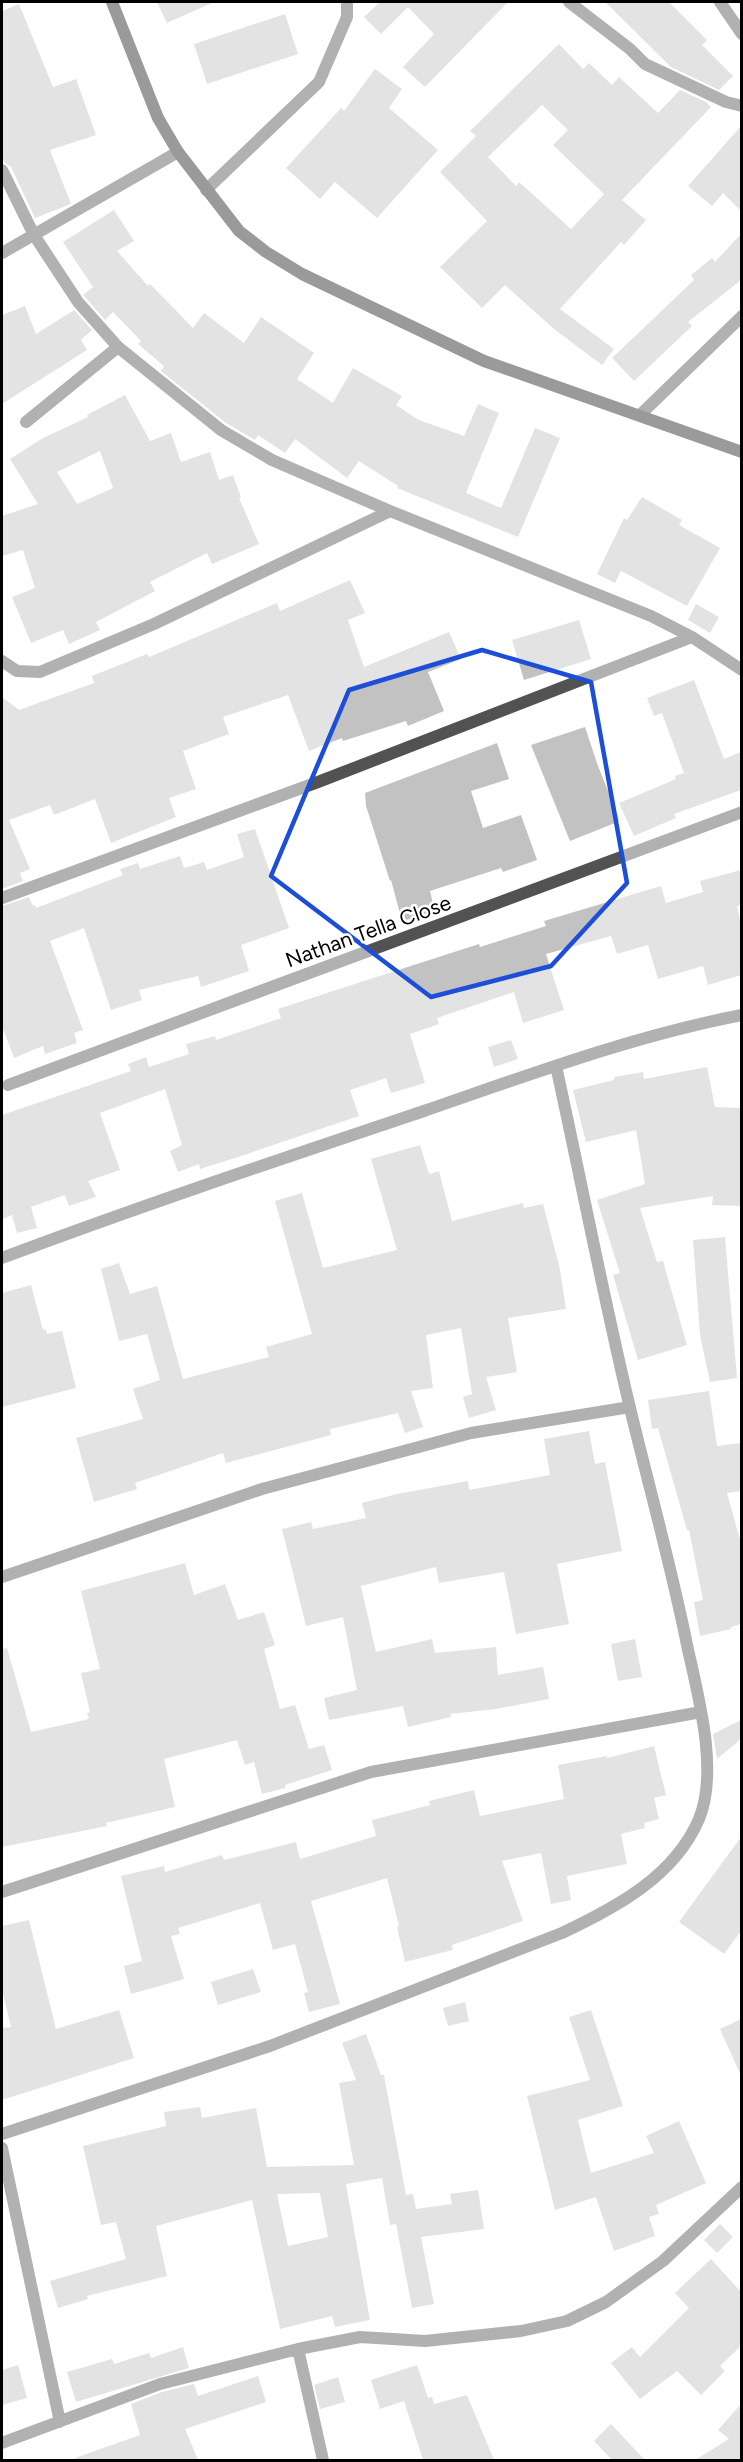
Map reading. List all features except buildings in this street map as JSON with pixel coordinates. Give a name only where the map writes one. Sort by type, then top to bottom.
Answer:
[{"type":"main road","points":[[112,2],[158,118],[178,152],[239,231],[266,252],[302,274],[483,361],[741,452]]},
{"type":"street","points":[[206,190],[319,82],[347,17],[348,2]]},
{"type":"street","points":[[569,2],[630,49],[645,64],[726,102],[741,106]]},
{"type":"street","points":[[720,2],[741,34]]},
{"type":"street","points":[[2,253],[178,152]]},
{"type":"street","points":[[2,170],[34,235],[78,302],[118,348],[221,430],[272,460],[390,511],[651,616],[692,637],[741,670]]},
{"type":"street","points":[[640,415],[741,315]]},
{"type":"street","points":[[26,422],[118,348]]},
{"type":"street","points":[[2,661],[17,671],[40,672],[154,624],[390,511]]},
{"type":"street","points":[[2,898],[318,782],[692,637]]},
{"type":"street","name":"Nathan Tella Close","points":[[8,1085],[741,812]]},
{"type":"street","points":[[2,1258],[107,1218],[556,1066],[697,1024],[741,1015]]},
{"type":"street","points":[[2,2134],[270,2046],[562,1933],[608,1912],[656,1877],[680,1850],[699,1819],[708,1780],[702,1712],[670,1560],[630,1407],[556,1066]]},
{"type":"street","points":[[2,1577],[262,1489],[471,1433],[630,1407]]},
{"type":"street","points":[[2,1892],[371,1772],[702,1712]]},
{"type":"street","points":[[2,2148],[60,2421]]},
{"type":"street","points":[[2,2443],[160,2384],[298,2349],[360,2337],[425,2340],[521,2331],[567,2321],[606,2302],[663,2261],[741,2187]]},
{"type":"street","points":[[298,2349],[323,2460]]},
{"type":"highlighted area","points":[[482,650],[591,682],[627,883],[551,966],[431,997],[271,876],[349,690]]}]
